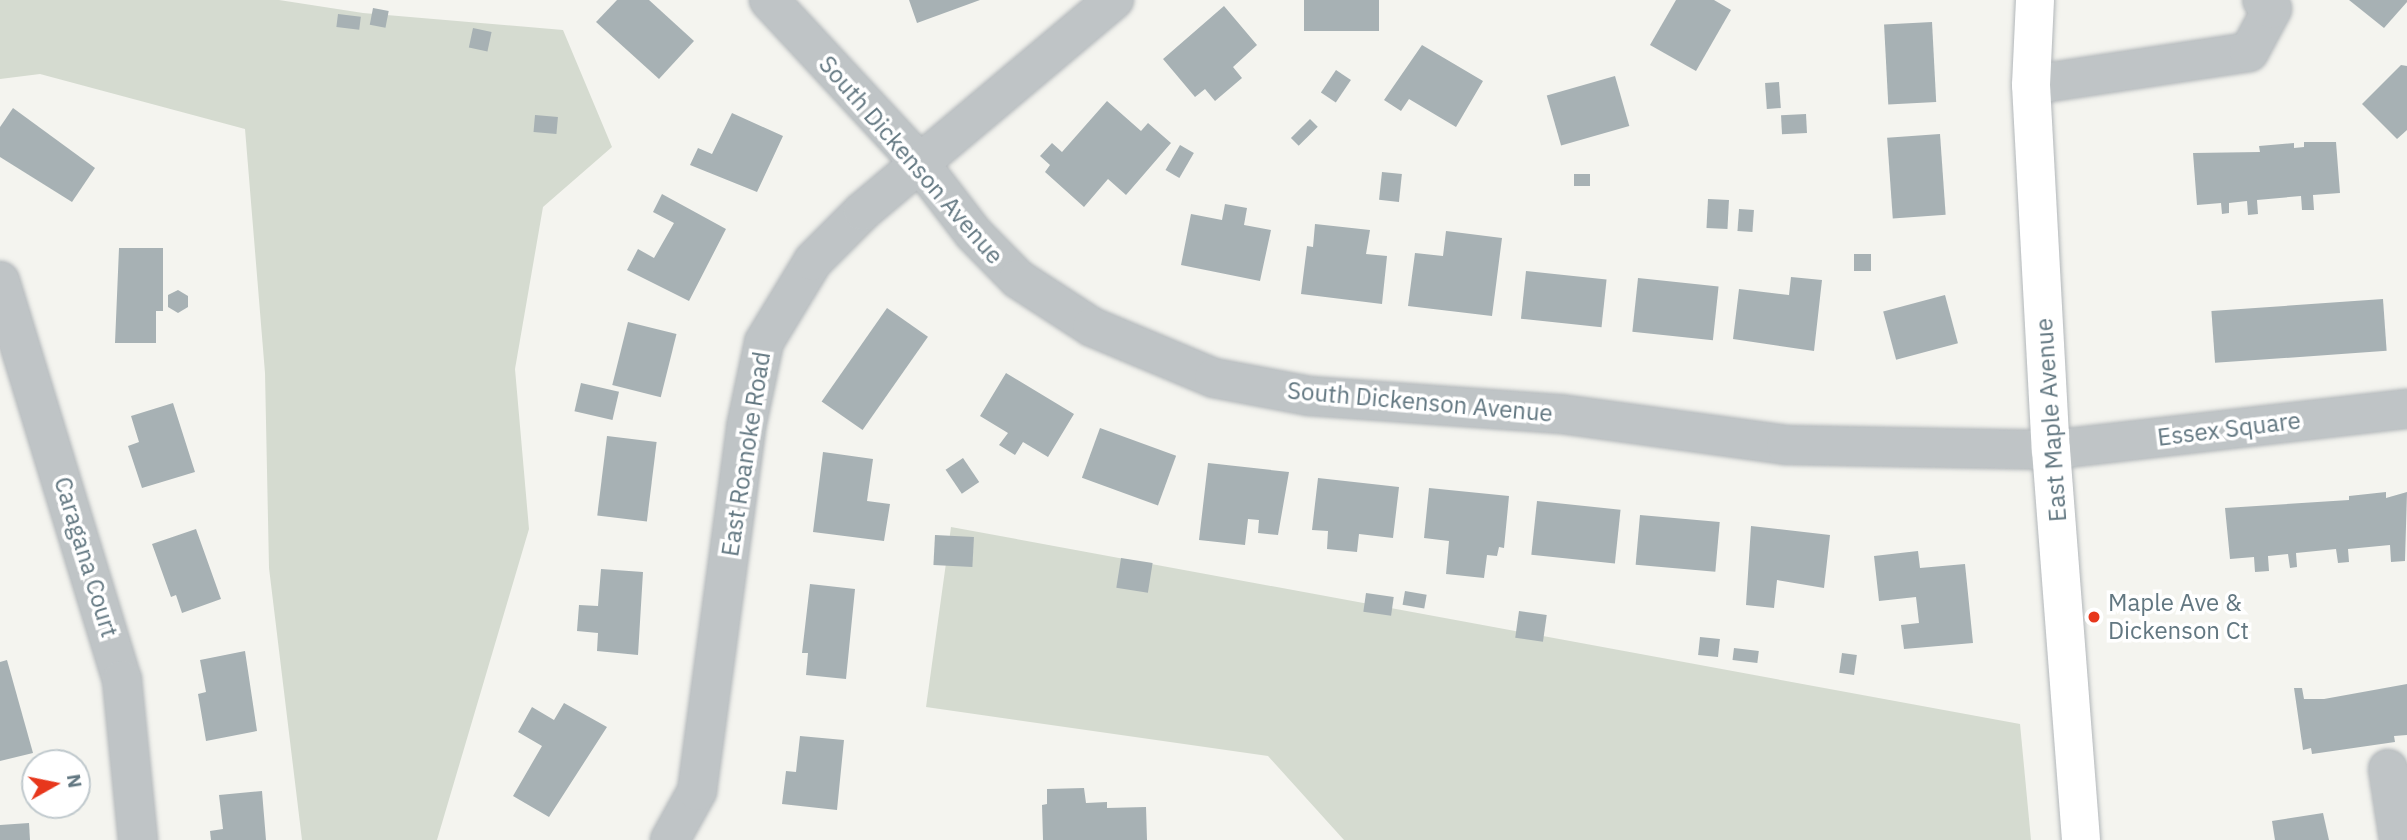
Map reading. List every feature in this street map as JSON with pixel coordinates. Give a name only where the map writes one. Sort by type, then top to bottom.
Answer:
[{"type":"main road","name":"East Maple Avenue","points":[[2035,0],[2031,85],[2051,450],[2081,840]]},
{"type":"street","name":"South Dickenson Avenue","points":[[769,0],[918,161],[973,233],[1018,279],[1091,327],[1214,377],[1310,396],[1561,414],[1786,445],[2051,450]]},
{"type":"street","name":"East Roanoke Road","points":[[670,840],[697,791],[746,427],[764,342],[813,261],[918,161],[973,123],[1114,0]]},
{"type":"street","points":[[2031,85],[2249,52],[2272,9],[2262,0]]},
{"type":"street","name":"Caragana Court","points":[[0,281],[122,680],[138,840]]},
{"type":"street","name":"Essex Square","points":[[2051,450],[2407,409]]},
{"type":"street","points":[[2388,769],[2399,840]]},
{"type":"shaded area","points":[[0,0],[279,0],[363,13],[563,30],[612,147],[543,207],[515,369],[529,529],[437,840],[302,840],[269,568],[265,373],[245,129],[40,74],[0,79]]},
{"type":"shaded area","points":[[951,527],[2020,724],[2031,840],[1344,840],[1268,756],[926,707]]},
{"type":"building","points":[[617,0],[649,0],[694,41],[659,79],[596,22]]},
{"type":"building","points":[[909,0],[980,0],[917,23]]},
{"type":"building","points":[[1304,0],[1379,0],[1379,31],[1304,31]]},
{"type":"building","points":[[1676,0],[1714,0],[1731,10],[1696,71],[1650,45]]},
{"type":"building","points":[[2349,0],[2407,0],[2407,2],[2384,28]]},
{"type":"building","points":[[1224,6],[1257,45],[1233,67],[1242,78],[1215,101],[1205,89],[1195,97],[1163,59]]},
{"type":"building","points":[[373,8],[389,11],[385,28],[370,25]]},
{"type":"building","points":[[338,14],[361,17],[359,30],[336,27]]},
{"type":"building","points":[[1932,22],[1936,102],[1888,104],[1884,25]]},
{"type":"building","points":[[473,28],[492,32],[487,52],[469,48]]},
{"type":"building","points":[[1422,45],[1483,81],[1456,127],[1409,99],[1401,111],[1384,100]]},
{"type":"building","points":[[2401,65],[2407,66],[2407,130],[2397,139],[2362,104]]},
{"type":"building","points":[[1336,70],[1351,80],[1336,102],[1321,92]]},
{"type":"building","points":[[1615,76],[1629,126],[1561,146],[1547,96]]},
{"type":"building","points":[[1779,82],[1781,108],[1767,109],[1765,83]]},
{"type":"building","points":[[1107,101],[1141,131],[1148,123],[1171,143],[1126,195],[1108,179],[1084,207],[1045,172],[1050,165],[1040,156],[1052,143],[1062,152]]},
{"type":"building","points":[[13,108],[95,168],[72,202],[0,157],[0,127]]},
{"type":"building","points":[[732,113],[783,136],[757,192],[690,165],[698,148],[712,154]]},
{"type":"building","points":[[1806,114],[1807,133],[1782,134],[1781,115]]},
{"type":"building","points":[[535,115],[558,117],[556,134],[534,132]]},
{"type":"building","points":[[1310,119],[1318,127],[1299,146],[1291,138]]},
{"type":"building","points":[[1940,134],[1946,215],[1893,218],[1887,138]]},
{"type":"building","points":[[2304,142],[2336,142],[2340,193],[2313,195],[2314,210],[2302,210],[2301,196],[2257,200],[2258,214],[2248,215],[2247,201],[2229,203],[2229,213],[2222,214],[2221,203],[2197,205],[2193,153],[2260,152],[2259,146],[2294,143],[2294,148],[2304,147]]},
{"type":"building","points":[[1180,145],[1194,153],[1179,178],[1166,170]]},
{"type":"building","points":[[1382,172],[1402,174],[1399,202],[1379,200]]},
{"type":"building","points":[[1574,174],[1590,174],[1590,186],[1574,186]]},
{"type":"building","points":[[662,194],[726,229],[689,301],[627,270],[638,249],[654,258],[674,223],[653,212]]},
{"type":"building","points":[[1708,199],[1729,200],[1727,229],[1706,228]]},
{"type":"building","points":[[1225,204],[1247,208],[1244,225],[1271,230],[1260,281],[1181,265],[1191,214],[1222,220]]},
{"type":"building","points":[[1739,209],[1754,210],[1752,232],[1737,231]]},
{"type":"building","points":[[1315,224],[1370,230],[1366,254],[1387,256],[1382,304],[1301,294],[1307,246],[1313,247]]},
{"type":"building","points":[[1446,231],[1502,238],[1492,316],[1408,306],[1415,253],[1443,256]]},
{"type":"building","points":[[119,248],[163,248],[163,311],[156,311],[156,343],[115,343]]},
{"type":"building","points":[[1854,254],[1871,254],[1871,271],[1854,271]]},
{"type":"building","points":[[1526,271],[1607,279],[1602,327],[1521,319]]},
{"type":"building","points":[[1791,277],[1822,280],[1814,351],[1733,339],[1739,289],[1789,295]]},
{"type":"building","points":[[1638,278],[1719,286],[1713,340],[1632,332]]},
{"type":"building","points":[[178,290],[188,296],[188,307],[178,313],[168,307],[168,295]]},
{"type":"building","points":[[1945,295],[1958,343],[1896,360],[1883,312]]},
{"type":"building","points":[[2383,299],[2387,351],[2215,363],[2211,311]]},
{"type":"building","points":[[887,308],[928,337],[863,430],[822,401]]},
{"type":"building","points":[[628,322],[677,334],[661,397],[612,385]]},
{"type":"building","points":[[1006,373],[1074,414],[1048,457],[1023,442],[1015,455],[999,445],[1008,433],[980,416]]},
{"type":"building","points":[[581,383],[619,392],[612,420],[574,411]]},
{"type":"building","points":[[173,403],[195,472],[142,488],[128,446],[139,442],[131,416]]},
{"type":"building","points":[[1100,428],[1176,456],[1158,506],[1082,478]]},
{"type":"building","points":[[607,436],[657,442],[647,521],[597,515]]},
{"type":"building","points":[[823,452],[873,459],[867,501],[890,504],[884,541],[813,532]]},
{"type":"building","points":[[963,458],[979,482],[962,494],[946,470]]},
{"type":"building","points":[[1208,463],[1289,472],[1278,535],[1258,533],[1259,520],[1248,519],[1245,545],[1199,540]]},
{"type":"building","points":[[1318,478],[1399,487],[1393,538],[1359,534],[1357,552],[1327,549],[1328,531],[1312,530]]},
{"type":"building","points":[[1429,488],[1509,496],[1504,548],[1499,547],[1497,556],[1487,555],[1484,578],[1446,574],[1449,541],[1424,538]]},
{"type":"building","points":[[2386,492],[2386,498],[2407,492],[2405,561],[2391,562],[2390,545],[2348,549],[2349,562],[2338,563],[2336,549],[2296,553],[2297,567],[2290,568],[2288,554],[2268,556],[2269,571],[2255,572],[2254,557],[2230,559],[2225,508],[2349,500],[2349,496]]},
{"type":"building","points":[[1537,501],[1621,510],[1615,563],[1531,555]]},
{"type":"building","points":[[1640,515],[1720,522],[1715,572],[1636,565]]},
{"type":"building","points":[[1751,526],[1830,535],[1824,588],[1777,580],[1774,608],[1746,605]]},
{"type":"building","points":[[196,529],[221,599],[182,613],[176,595],[171,597],[152,544]]},
{"type":"building","points":[[935,535],[974,537],[972,567],[933,565]]},
{"type":"building","points":[[1918,551],[1920,568],[1965,564],[1973,643],[1904,649],[1901,625],[1919,623],[1916,597],[1879,601],[1874,556]]},
{"type":"building","points":[[1121,558],[1153,563],[1148,593],[1116,588]]},
{"type":"building","points":[[601,569],[643,572],[638,655],[597,651],[598,633],[577,631],[579,605],[598,606]]},
{"type":"building","points":[[810,584],[855,589],[846,679],[806,675],[808,653],[802,653]]},
{"type":"building","points":[[1405,591],[1427,595],[1424,609],[1403,605]]},
{"type":"building","points":[[1366,593],[1394,597],[1391,616],[1363,612]]},
{"type":"building","points":[[1519,611],[1547,615],[1543,642],[1515,638]]},
{"type":"building","points":[[1700,637],[1720,639],[1718,657],[1698,655]]},
{"type":"building","points":[[1734,648],[1759,651],[1757,663],[1733,660]]},
{"type":"building","points":[[245,651],[257,731],[206,741],[198,694],[206,692],[200,660]]},
{"type":"building","points":[[1842,653],[1857,655],[1854,675],[1839,673]]},
{"type":"building","points":[[7,660],[32,749],[21,749],[21,756],[0,761],[0,662]]},
{"type":"building","points":[[2407,684],[2407,735],[2394,736],[2395,742],[2312,754],[2311,748],[2303,750],[2294,688],[2302,688],[2304,699],[2324,699]]},
{"type":"building","points":[[564,703],[607,727],[549,817],[513,796],[542,746],[518,732],[532,707],[554,720]]},
{"type":"building","points":[[800,736],[844,740],[837,810],[782,804],[786,771],[796,772]]},
{"type":"building","points":[[1084,788],[1086,803],[1107,802],[1107,808],[1146,807],[1147,840],[1043,840],[1042,805],[1047,804],[1047,789]]},
{"type":"building","points":[[262,791],[266,840],[211,840],[210,831],[223,829],[219,795]]},
{"type":"building","points":[[2323,813],[2329,840],[2275,840],[2272,821]]},
{"type":"building","points":[[29,823],[30,840],[0,840],[0,825]]},
{"type":"place","name":"Maple Ave & Dickenson Ct","points":[[2094,617]]}]
